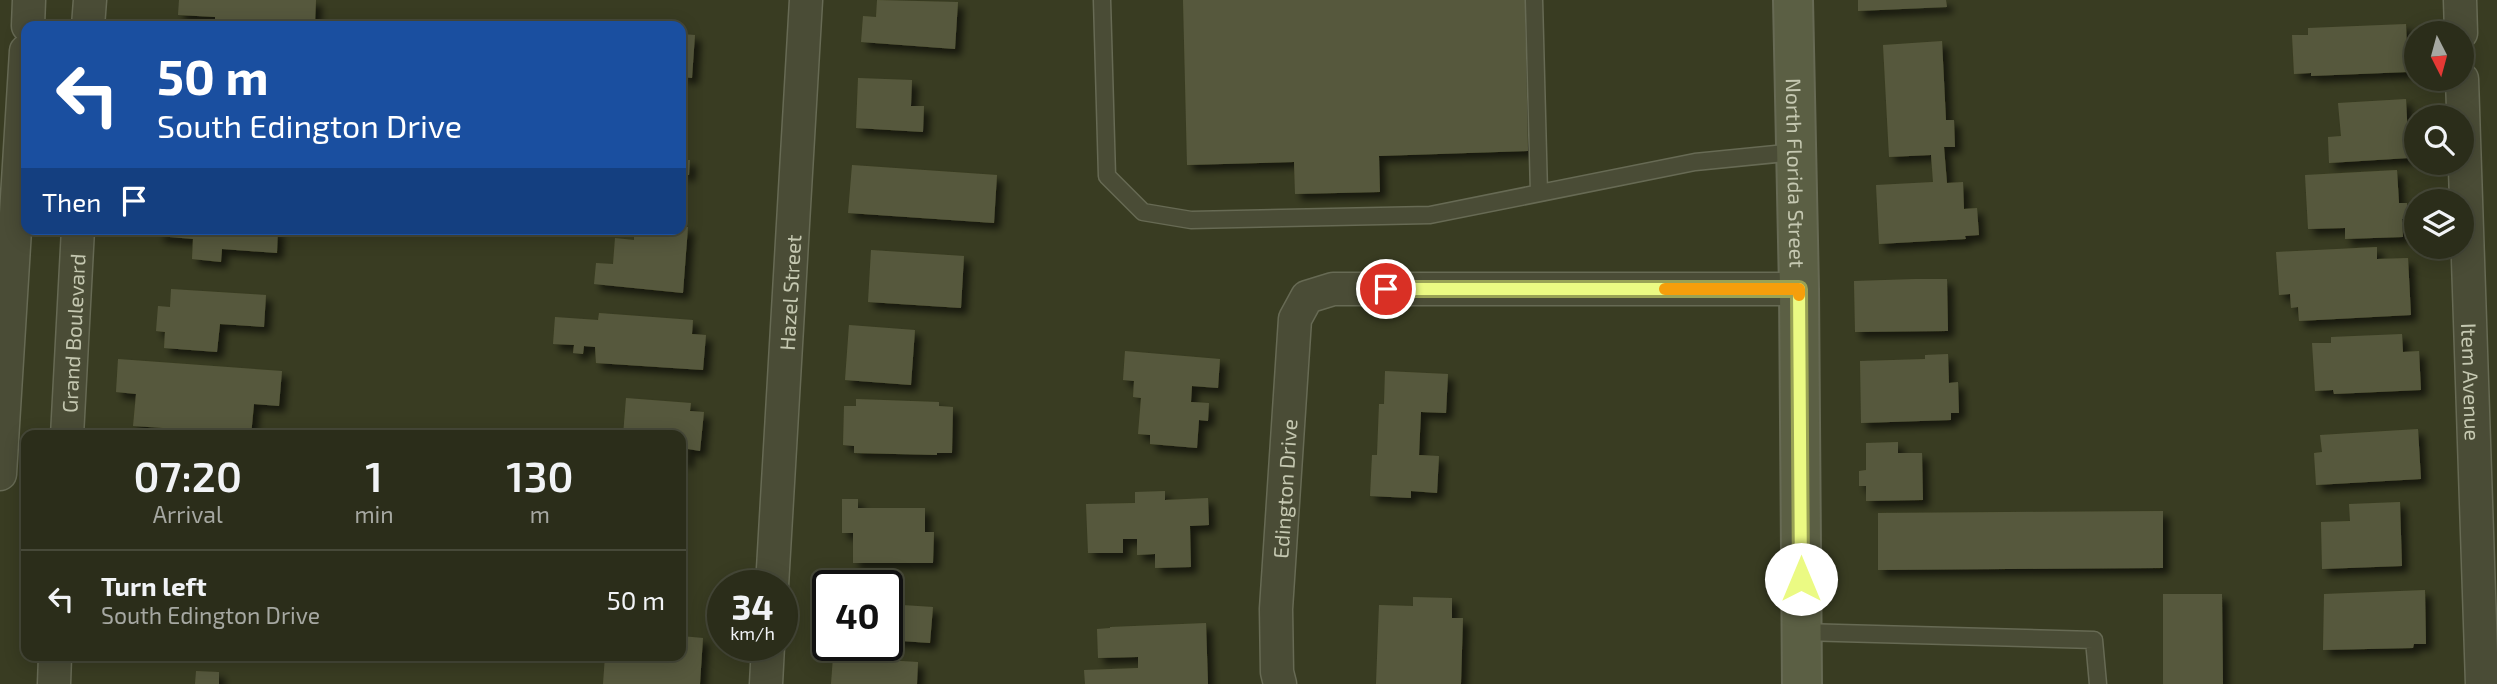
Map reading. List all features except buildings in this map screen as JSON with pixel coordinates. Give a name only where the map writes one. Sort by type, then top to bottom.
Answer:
[{"type":"street","points":[[28,21],[29,0]]},
{"type":"street","points":[[89,21],[90,0]]},
{"type":"street","name":"Hazel Street","points":[[773,570],[806,0]]},
{"type":"street","name":"North Florida Street","points":[[1793,0],[1799,289],[1802,684]]},
{"type":"street","points":[[2459,0],[2460,21]]},
{"type":"street","name":"Item Avenue","points":[[2462,91],[2482,684]]},
{"type":"street","points":[[0,474],[21,132]]},
{"type":"street","name":"Grand Boulevard","points":[[67,430],[78,235]]},
{"type":"street","name":"Edington Drive","points":[[1280,684],[1277,672],[1276,609],[1295,319],[1307,297],[1333,289],[1799,289]]},
{"type":"street","points":[[54,684],[55,661]]},
{"type":"street","points":[[766,684],[767,661]]},
{"type":"lane","points":[[1102,0],[1107,176],[1143,212],[1191,220],[1430,215],[1695,162],[1796,152]]},
{"type":"lane","points":[[1534,0],[1539,193]]},
{"type":"lane","points":[[1801,632],[2094,640],[2098,684]]},
{"type":"slow traffic","points":[[1665,289],[1799,289],[1799,295]]},
{"type":"route","points":[[1386,289],[1799,289],[1801,579]]}]
